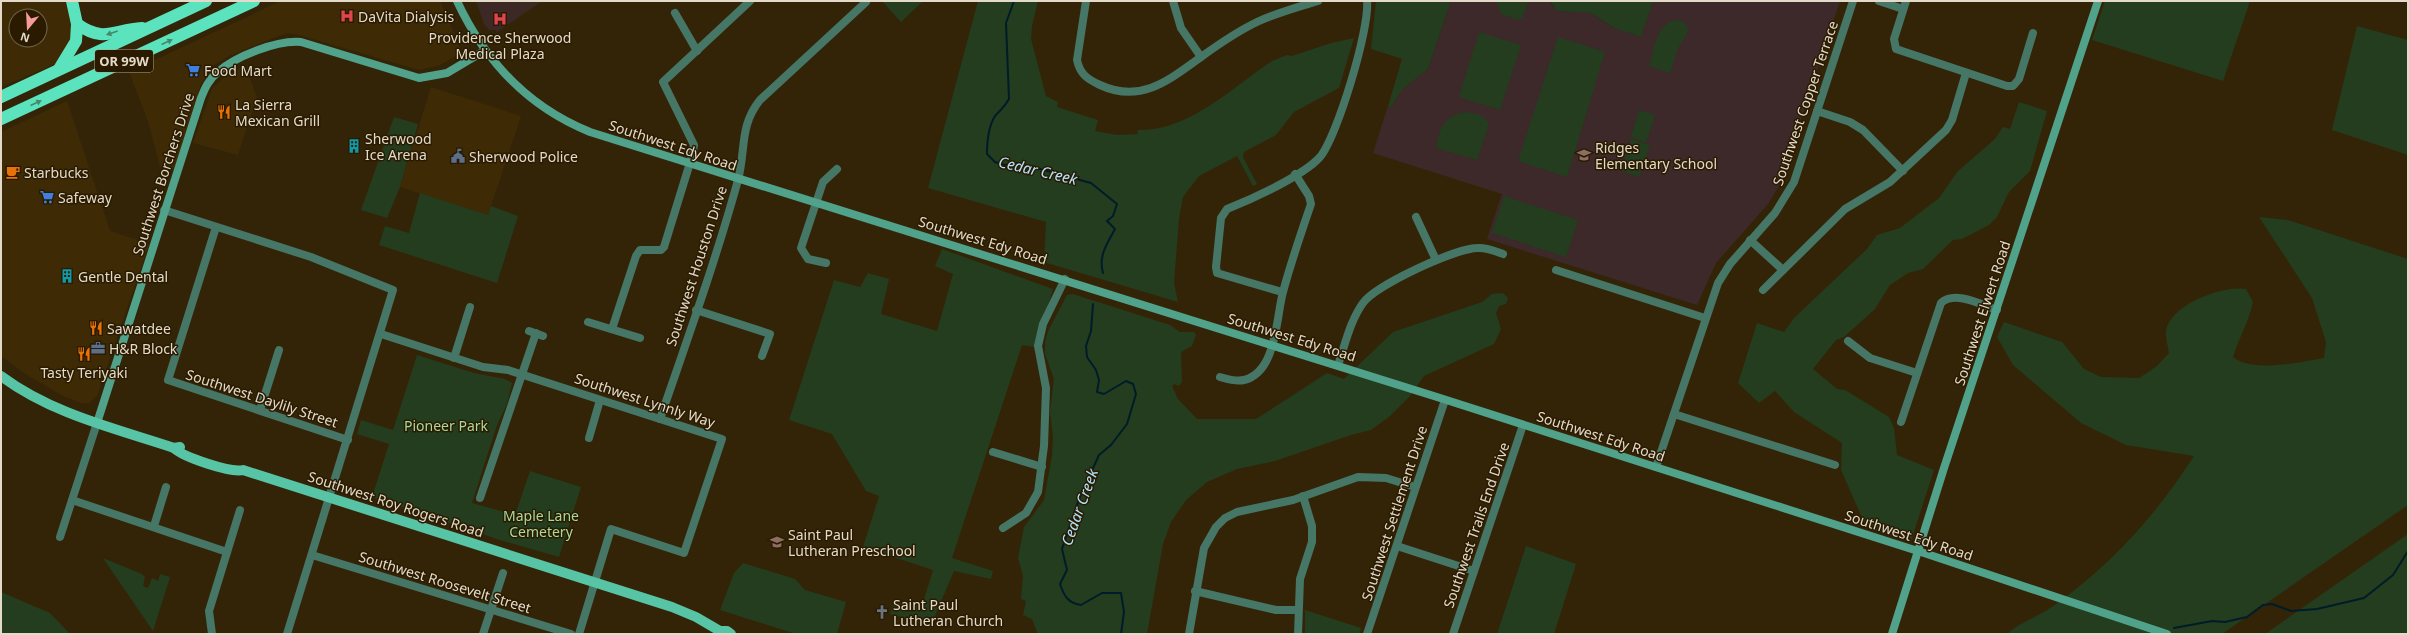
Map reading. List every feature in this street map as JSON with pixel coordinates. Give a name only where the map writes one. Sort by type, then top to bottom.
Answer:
[{"type":"highway","points":[[59,70],[75,45],[77,24],[72,1]]},
{"type":"highway","name":"OR 99W","points":[[1,97],[206,1]]},
{"type":"highway","name":"OR 99W","points":[[1,119],[254,1]]},
{"type":"highway","points":[[77,24],[91,33],[101,35],[121,30],[150,27]]},
{"type":"main road","name":"Southwest Edy Road","points":[[457,1],[484,51],[518,88],[558,117],[590,132],[1338,365],[1918,551],[2167,634]]},
{"type":"main road","name":"Southwest Elwert Road","points":[[1892,634],[2098,1]]},
{"type":"main road","name":"Southwest Borchers Drive","points":[[97,423],[164,210],[206,87],[218,71],[236,61],[272,45],[294,42],[413,77],[424,78],[452,70],[484,51]]},
{"type":"main road","name":"Southwest Roy Rogers Road","points":[[1,376],[47,404],[97,423],[174,448],[179,453],[236,472],[243,470],[672,607],[696,617],[720,632],[728,631],[731,634]]},
{"type":"street","points":[[612,329],[636,256],[640,250],[661,250],[664,247],[690,164],[694,145],[663,82],[750,1]]},
{"type":"street","points":[[1086,1],[1077,60],[1083,75],[1107,88],[1126,92],[1149,89],[1164,84],[1201,57],[1258,21],[1318,1]]},
{"type":"street","points":[[1173,1],[1182,28],[1201,57]]},
{"type":"street","points":[[1282,292],[1217,273],[1216,267],[1221,218],[1224,212],[1295,174],[1320,157],[1334,133],[1366,28],[1367,1]]},
{"type":"street","name":"Southwest Copper Terrace","points":[[1656,467],[1705,318],[1723,272],[1775,213],[1791,188],[1853,1]]},
{"type":"street","points":[[1879,1],[1905,5],[1894,39],[1894,46],[1903,53],[2007,86],[2015,84],[2033,33]]},
{"type":"street","name":"Southwest Houston Drive","points":[[660,419],[738,179],[745,125],[751,111],[760,100],[865,2]]},
{"type":"street","points":[[675,13],[697,51]]},
{"type":"street","points":[[1763,290],[1845,209],[1883,187],[1903,171],[1950,125],[1966,73]]},
{"type":"street","points":[[1817,111],[1850,122],[1863,130],[1903,171]]},
{"type":"street","points":[[826,263],[808,259],[801,248],[823,182],[836,169]]},
{"type":"street","points":[[1220,377],[1236,381],[1248,378],[1261,367],[1272,344],[1282,292],[1311,204],[1309,196],[1295,174]]},
{"type":"street","points":[[164,210],[311,257],[393,290],[381,334],[289,634]]},
{"type":"street","points":[[1416,217],[1436,260]]},
{"type":"street","name":"Southwest Daylily Street","points":[[216,227],[168,380],[348,440]]},
{"type":"street","points":[[1750,240],[1783,270]]},
{"type":"street","points":[[1338,365],[1355,316],[1364,302],[1391,283],[1436,260],[1476,248],[1503,254]]},
{"type":"street","points":[[1556,270],[1705,318]]},
{"type":"street","points":[[1003,528],[1019,520],[1031,507],[1038,492],[1042,467],[1045,381],[1038,346],[1043,324],[1065,279]]},
{"type":"street","points":[[1901,422],[1938,309],[1943,301],[1956,297],[1997,310]]},
{"type":"street","points":[[454,358],[470,307]]},
{"type":"street","points":[[696,310],[770,334],[762,356]]},
{"type":"street","points":[[588,322],[640,338]]},
{"type":"street","points":[[480,498],[504,421],[511,410],[536,333]]},
{"type":"street","name":"Southwest Lynnly Way","points":[[381,334],[483,367],[508,370],[522,374],[722,439],[684,553],[611,529],[578,634]]},
{"type":"street","points":[[1848,341],[1870,358],[1917,373]]},
{"type":"street","points":[[260,410],[279,350]]},
{"type":"street","points":[[589,438],[600,400]]},
{"type":"street","name":"Southwest Settlement Drive","points":[[1367,634],[1446,400]]},
{"type":"street","points":[[1674,414],[1835,465]]},
{"type":"street","name":"Southwest Borchers Drive","points":[[60,537],[97,423]]},
{"type":"street","name":"Southwest Trails End Drive","points":[[1453,634],[1523,424]]},
{"type":"street","points":[[993,452],[1042,467]]},
{"type":"street","points":[[1188,634],[1195,592],[1207,541],[1216,527],[1225,518],[1237,512],[1303,496],[1366,476],[1386,478],[1416,488]]},
{"type":"street","points":[[154,526],[166,487]]},
{"type":"street","points":[[1298,634],[1300,579],[1312,542],[1312,526],[1303,496]]},
{"type":"street","points":[[72,500],[154,526],[227,552]]},
{"type":"street","points":[[212,634],[209,610],[240,510]]},
{"type":"street","points":[[1397,546],[1474,571]]},
{"type":"street","name":"Southwest Roosevelt Street","points":[[312,555],[571,634]]},
{"type":"street","points":[[483,634],[502,573]]},
{"type":"street","points":[[1195,592],[1276,610],[1298,610]]},
{"type":"shaded area","points":[[1,1],[67,1],[72,37],[62,59],[55,64],[1,87]]},
{"type":"shaded area","points":[[281,1],[440,1],[461,50],[456,56],[440,65],[419,70],[296,34],[287,33],[273,38],[229,56],[212,66],[200,86],[174,170],[160,167],[148,121],[129,72]]},
{"type":"shaded area","name":"Providence Sherwood Medical Plaza","points":[[476,1],[542,1],[497,32],[496,30],[489,30],[484,24]]},
{"type":"shaded area","name":"Ridges Elementary School","points":[[1451,1],[1549,1],[1552,6],[1566,12],[1578,11],[1591,13],[1612,27],[1641,37],[1653,1],[1840,1],[1779,186],[1768,204],[1716,263],[1697,305],[1487,239],[1502,194],[1373,153],[1388,106],[1391,107],[1403,89],[1428,69]]},
{"type":"shaded area","points":[[245,66],[257,97],[238,155],[193,143],[212,89],[224,77]]},
{"type":"shaded area","name":"Sherwood Police","points":[[431,87],[521,116],[488,215],[400,187]]},
{"type":"shaded area","points":[[67,101],[110,231],[149,244],[97,396],[89,403],[82,403],[63,396],[24,373],[1,356],[1,132]]},
{"type":"green space","points":[[882,1],[923,1],[901,22]]},
{"type":"green space","points":[[978,1],[1038,1],[1032,26],[1031,39],[1046,96],[1058,102],[1057,107],[1098,120],[1095,131],[1117,135],[1138,134],[1137,130],[1156,129],[1174,124],[1208,107],[1272,61],[1287,55],[1292,56],[1331,43],[1354,38],[1339,88],[1294,112],[1276,135],[1244,152],[1243,157],[1257,184],[1253,186],[1237,156],[1199,176],[1183,197],[1179,219],[1174,283],[1178,302],[1044,262],[1046,222],[928,188]]},
{"type":"green space","points":[[1376,1],[1451,1],[1428,69],[1403,89],[1391,107],[1388,106],[1402,59],[1371,49]]},
{"type":"green space","points":[[1496,1],[1529,1],[1523,17],[1518,20],[1501,14]]},
{"type":"green space","points":[[1549,1],[1653,1],[1641,37],[1614,28],[1591,13],[1558,11]]},
{"type":"green space","points":[[2105,1],[2250,1],[2223,81],[2092,40]]},
{"type":"green space","points":[[1675,20],[1684,22],[1688,28],[1687,34],[1678,48],[1670,73],[1649,66],[1654,46],[1660,33],[1664,27]]},
{"type":"green space","points":[[2357,26],[2408,40],[2408,155],[2332,130]]},
{"type":"green space","points":[[1479,32],[1521,45],[1500,110],[1459,97]]},
{"type":"green space","points":[[1558,37],[1605,52],[1567,177],[1518,161]]},
{"type":"green space","points":[[2019,102],[2047,111],[2030,171],[2009,192],[1997,217],[1989,225],[1962,239],[1953,240],[1923,269],[1908,273],[1890,285],[1875,309],[1844,337],[1836,340],[1813,369],[1837,389],[1845,390],[1889,417],[1894,428],[1897,455],[1934,470],[1911,541],[1872,530],[1864,522],[1841,470],[1842,443],[1794,412],[1775,391],[1759,403],[1738,383],[1757,323],[1784,332],[1794,318],[1867,249],[1877,235],[1900,228],[1939,198],[1958,171],[1995,139],[2003,127],[2010,129]]},
{"type":"green space","points":[[1639,110],[1655,115],[1646,143],[1631,137]]},
{"type":"green space","points":[[1467,112],[1481,115],[1488,122],[1488,127],[1477,160],[1436,148],[1439,134],[1444,123],[1459,113]]},
{"type":"green space","points":[[394,117],[418,124],[400,187],[387,218],[361,210]]},
{"type":"green space","points":[[1631,139],[1650,145],[1639,177],[1621,171]]},
{"type":"green space","points":[[420,193],[488,215],[491,206],[518,216],[497,283],[379,245],[385,226],[409,233]]},
{"type":"green space","points":[[1504,196],[1578,220],[1566,257],[1492,233]]},
{"type":"green space","points":[[2259,217],[2288,220],[2408,259],[2408,505],[2222,634],[2007,634],[2056,604],[2115,555],[2149,518],[2194,456],[2126,445],[2081,423],[2013,365],[1997,337],[2004,322],[2062,342],[2084,369],[2101,377],[2139,378],[2156,367],[2169,353],[2166,331],[2170,322],[2177,313],[2187,305],[2211,294],[2224,290],[2246,289],[2253,302],[2233,357],[2241,362],[2264,365],[2290,364],[2324,358],[2326,342],[2312,298]]},
{"type":"green space","points":[[942,249],[1053,289],[1035,347],[1022,345],[952,558],[993,571],[991,579],[954,571],[931,625],[890,614],[894,601],[922,606],[933,570],[863,547],[879,496],[866,491],[832,434],[789,420],[834,280],[860,287],[868,273],[889,279],[881,314],[937,331],[953,274],[935,266]]},
{"type":"green space","points":[[1503,293],[1508,298],[1506,304],[1499,306],[1496,313],[1501,329],[1494,344],[1424,376],[1409,397],[1390,416],[1371,430],[1351,435],[1275,461],[1237,469],[1207,482],[1186,500],[1171,522],[1163,544],[1147,634],[1038,634],[1032,619],[1023,615],[1026,601],[1021,599],[1023,576],[1018,558],[1024,527],[1044,500],[1052,456],[1053,437],[1050,412],[1054,379],[1045,354],[1045,342],[1048,331],[1067,295],[1073,294],[1170,325],[1180,332],[1194,332],[1196,335],[1192,346],[1181,352],[1182,382],[1179,386],[1174,384],[1172,386],[1178,399],[1197,419],[1256,419],[1327,373],[1344,379],[1393,332],[1482,302],[1492,294]]},
{"type":"green space","name":"Pioneer Park","points":[[417,355],[474,373],[505,379],[512,383],[507,404],[497,425],[472,503],[515,515],[530,471],[581,487],[559,557],[500,540],[372,497],[389,444],[357,434],[361,420],[393,430]]},
{"type":"green space","points":[[2408,534],[2408,634],[2265,634]]},
{"type":"green space","points":[[1526,546],[1576,564],[1554,634],[1497,634]]},
{"type":"green space","points":[[103,558],[142,574],[145,577],[143,586],[148,588],[152,578],[158,581],[160,574],[170,577],[153,631]]},
{"type":"green space","points":[[743,563],[795,579],[805,590],[846,602],[837,634],[796,634],[720,610],[734,573]]},
{"type":"green space","points":[[1,592],[50,613],[70,634],[1,634]]},
{"type":"green space","points":[[1305,610],[1361,628],[1359,634],[1305,634]]},
{"type":"waterway","name":"Cedar Creek","points":[[1014,1],[1006,23],[1009,99],[1004,107],[995,116],[989,129],[987,154],[995,162],[1005,165],[1018,163],[1091,183],[1117,204],[1113,216],[1107,221],[1115,229],[1102,256],[1103,273]]},
{"type":"waterway","name":"Cedar Creek","points":[[1093,304],[1091,331],[1086,346],[1087,357],[1096,370],[1099,380],[1097,392],[1104,394],[1126,381],[1133,384],[1136,394],[1127,424],[1111,445],[1099,455],[1079,499],[1062,549],[1067,570],[1060,584],[1067,598],[1073,603],[1081,605],[1102,593],[1121,593],[1124,612],[1121,634]]},
{"type":"waterway","points":[[2174,628],[2212,621],[2225,622],[2247,617],[2263,605],[2272,604],[2291,611],[2317,609],[2364,598],[2393,575],[2408,551]]},
{"type":"place","name":"DaVita Dialysis","points":[[347,16]]},
{"type":"place","name":"Providence Sherwood Medical Plaza","points":[[500,19]]},
{"type":"place","name":"Food Mart","points":[[193,70]]},
{"type":"place","name":"La Sierra Mexican Grill","points":[[224,112]]},
{"type":"place","name":"Sherwood Ice Arena","points":[[354,146]]},
{"type":"place","name":"Ridges Elementary School","points":[[1584,155]]},
{"type":"place","name":"Sherwood Police","points":[[458,156]]},
{"type":"place","name":"Starbucks","points":[[13,172]]},
{"type":"place","name":"Safeway","points":[[47,197]]},
{"type":"place","name":"Gentle Dental","points":[[67,276]]},
{"type":"place","name":"Sawatdee","points":[[96,328]]},
{"type":"place","name":"H&R Block","points":[[98,348]]},
{"type":"place","name":"Tasty Teriyaki","points":[[84,354]]},
{"type":"place","name":"Saint Paul Lutheran Preschool","points":[[777,542]]},
{"type":"place","name":"Saint Paul Lutheran Church","points":[[882,612]]},
{"type":"park label","name":"Maple Lane Cemetery","points":[[541,524]]}]
